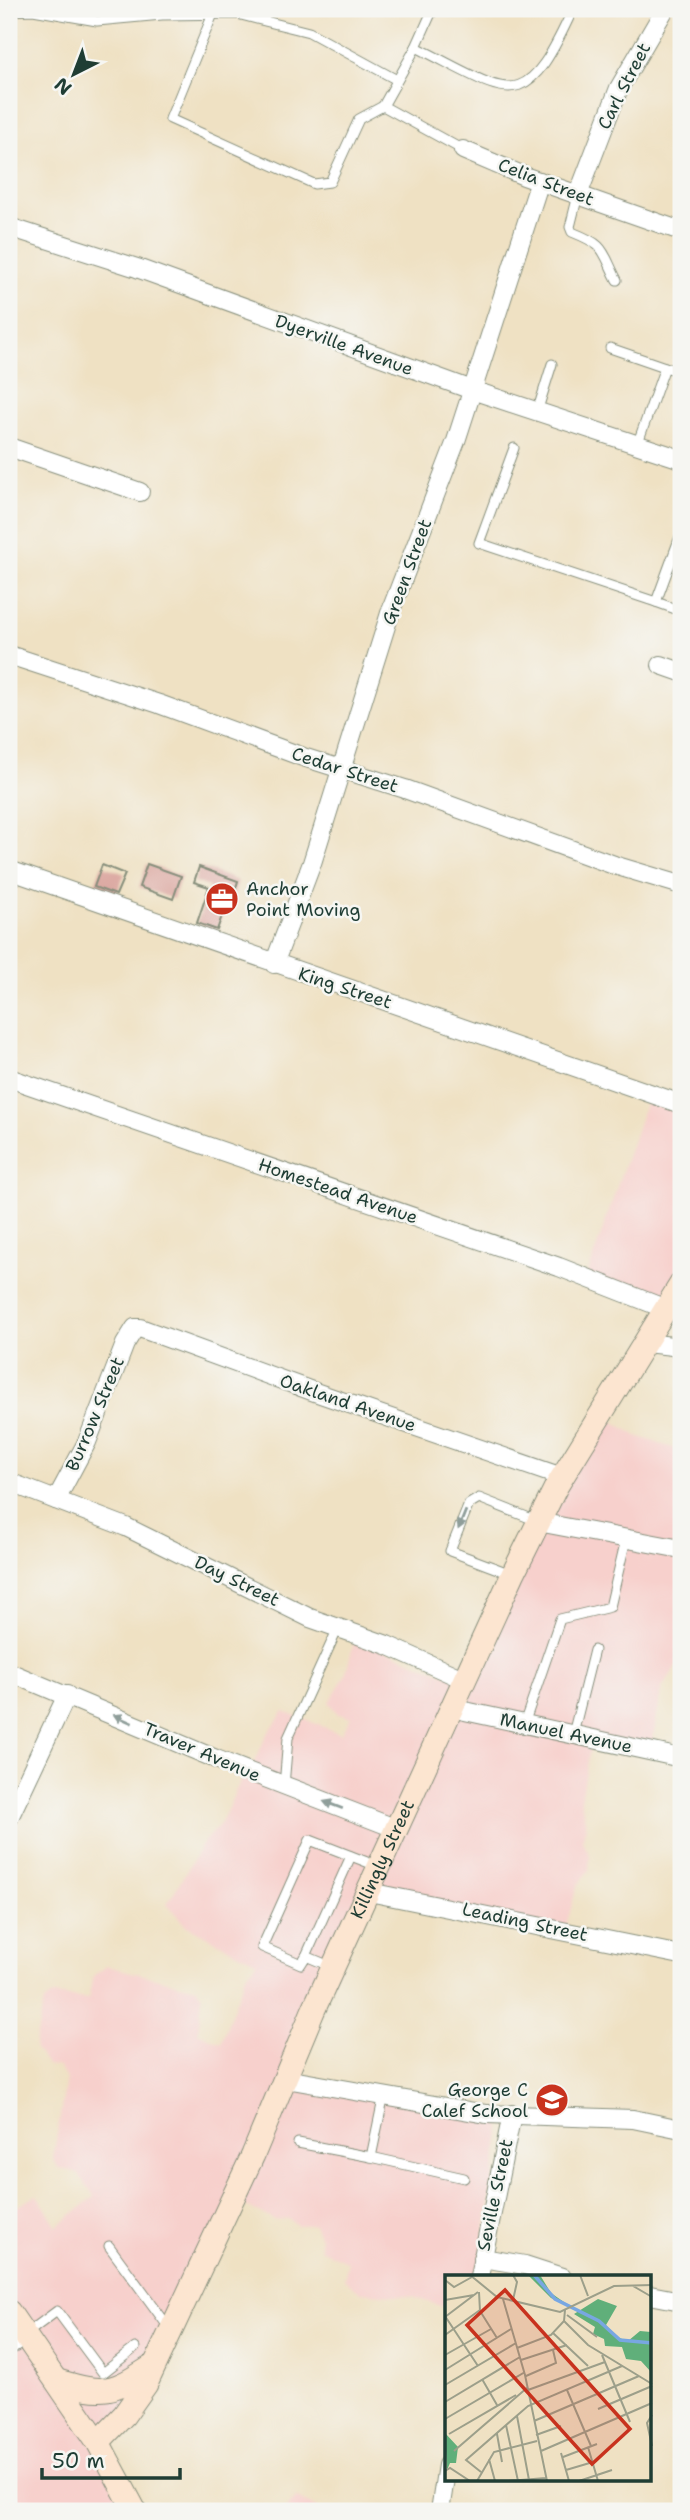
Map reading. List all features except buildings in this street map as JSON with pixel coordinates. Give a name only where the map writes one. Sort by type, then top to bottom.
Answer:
[{"type":"main road","name":"Killingly Street","points":[[98,2442],[124,2415],[172,2330],[451,1708],[538,1522],[562,1477],[681,1284]]},
{"type":"main road","points":[[9,2312],[17,2341],[58,2381],[98,2442],[135,2511]]},
{"type":"main road","points":[[58,2381],[103,2391],[126,2384],[155,2364]]},
{"type":"street","name":"Carl Street","points":[[579,195],[620,88],[665,9]]},
{"type":"street","name":"Celia Street","points":[[463,150],[540,181],[681,231]]},
{"type":"street","name":"Green Street","points":[[274,964],[312,863],[391,610],[472,390],[540,181]]},
{"type":"street","name":"Dyerville Avenue","points":[[9,227],[137,268],[472,390],[681,459]]},
{"type":"street","points":[[9,447],[140,492]]},
{"type":"street","name":"Cedar Street","points":[[9,655],[159,704],[339,770],[405,789],[614,865],[681,886]]},
{"type":"street","points":[[661,665],[681,672]]},
{"type":"street","name":"King Street","points":[[9,870],[681,1104]]},
{"type":"street","name":"Homestead Avenue","points":[[9,1078],[535,1258],[666,1309]]},
{"type":"street","name":"Oakland Avenue","points":[[135,1328],[562,1477]]},
{"type":"street","name":"Burrow Street","points":[[56,1500],[87,1442],[125,1344],[135,1328]]},
{"type":"street","points":[[646,1343],[681,1347]]},
{"type":"street","name":"Day Street","points":[[9,1482],[126,1528],[310,1618],[387,1645],[464,1680]]},
{"type":"street","points":[[538,1522],[681,1549]]},
{"type":"street","name":"Traver Avenue","points":[[9,1672],[284,1786],[397,1829]]},
{"type":"street","points":[[9,1818],[68,1695]]},
{"type":"street","name":"Manuel Avenue","points":[[451,1708],[681,1758]]},
{"type":"street","name":"Leading Street","points":[[369,1892],[681,1955]]},
{"type":"street","points":[[286,2078],[486,2114],[633,2119],[681,2129]]},
{"type":"street","name":"Seville Street","points":[[479,2275],[512,2114]]},
{"type":"street","points":[[482,2258],[525,2265],[556,2275]]},
{"type":"street","points":[[652,2295],[681,2301]]},
{"type":"street","points":[[440,2511],[445,2478]]},
{"type":"lane","points":[[213,14],[170,119],[314,184],[330,182],[359,119],[383,106],[416,47],[433,9]]},
{"type":"lane","points":[[416,47],[497,87],[520,87],[535,77],[552,55],[573,9]]},
{"type":"lane","points":[[9,11],[33,10],[97,22],[128,14],[237,14],[309,32],[397,80]]},
{"type":"lane","points":[[383,106],[463,150]]},
{"type":"lane","points":[[579,195],[570,227],[572,232],[597,242],[603,248],[617,280]]},
{"type":"lane","points":[[610,348],[681,372]]},
{"type":"lane","points":[[537,412],[552,364]]},
{"type":"lane","points":[[637,444],[664,367]]},
{"type":"lane","points":[[513,448],[480,543],[681,611]]},
{"type":"lane","points":[[656,602],[681,534]]},
{"type":"lane","points":[[513,1574],[450,1551],[469,1504],[479,1498],[538,1522]]},
{"type":"lane","points":[[524,1724],[560,1619],[610,1607],[626,1539]]},
{"type":"lane","points":[[284,1786],[288,1738],[338,1628]]},
{"type":"lane","points":[[573,1734],[594,1650]]},
{"type":"lane","points":[[351,1856],[301,1964],[262,1947],[310,1840],[380,1867]]},
{"type":"lane","points":[[306,1956],[334,1968]]},
{"type":"lane","points":[[371,2157],[384,2095]]},
{"type":"lane","points":[[298,2143],[464,2178]]},
{"type":"lane","points":[[109,2246],[172,2330]]},
{"type":"lane","points":[[17,2341],[57,2311],[103,2373],[135,2348]]},
{"type":"shaded area","points":[[648,1095],[681,1105],[681,1283],[665,1309],[587,1276]]},
{"type":"shaded area","points":[[603,1415],[637,1436],[681,1451],[681,1666],[677,1666],[662,1688],[651,1749],[591,1743],[581,1800],[586,1826],[582,1841],[590,1855],[589,1870],[577,1886],[565,1930],[374,1893],[287,2079],[503,2115],[478,2275],[445,2275],[445,2307],[413,2297],[361,2292],[344,2279],[348,2262],[320,2249],[320,2238],[314,2225],[297,2225],[288,2219],[274,2220],[235,2201],[112,2442],[111,2446],[142,2511],[9,2511],[9,2211],[37,2195],[57,2226],[95,2197],[78,2173],[59,2168],[53,2159],[66,2079],[59,2067],[47,2065],[34,2048],[44,2002],[53,1995],[88,1999],[93,1976],[107,1966],[196,1988],[202,1996],[198,2032],[221,2043],[245,1976],[257,1962],[185,1925],[167,1904],[205,1840],[221,1823],[245,1771],[252,1768],[266,1736],[284,1711],[341,1734],[351,1717],[338,1714],[329,1702],[345,1676],[355,1638],[457,1679]]},
{"type":"shaded area","points":[[296,2497],[323,2511],[285,2511]]},
{"type":"place","name":"Anchor Point Moving","points":[[222,899]]},
{"type":"place","name":"George C Calef School","points":[[552,2100]]}]
